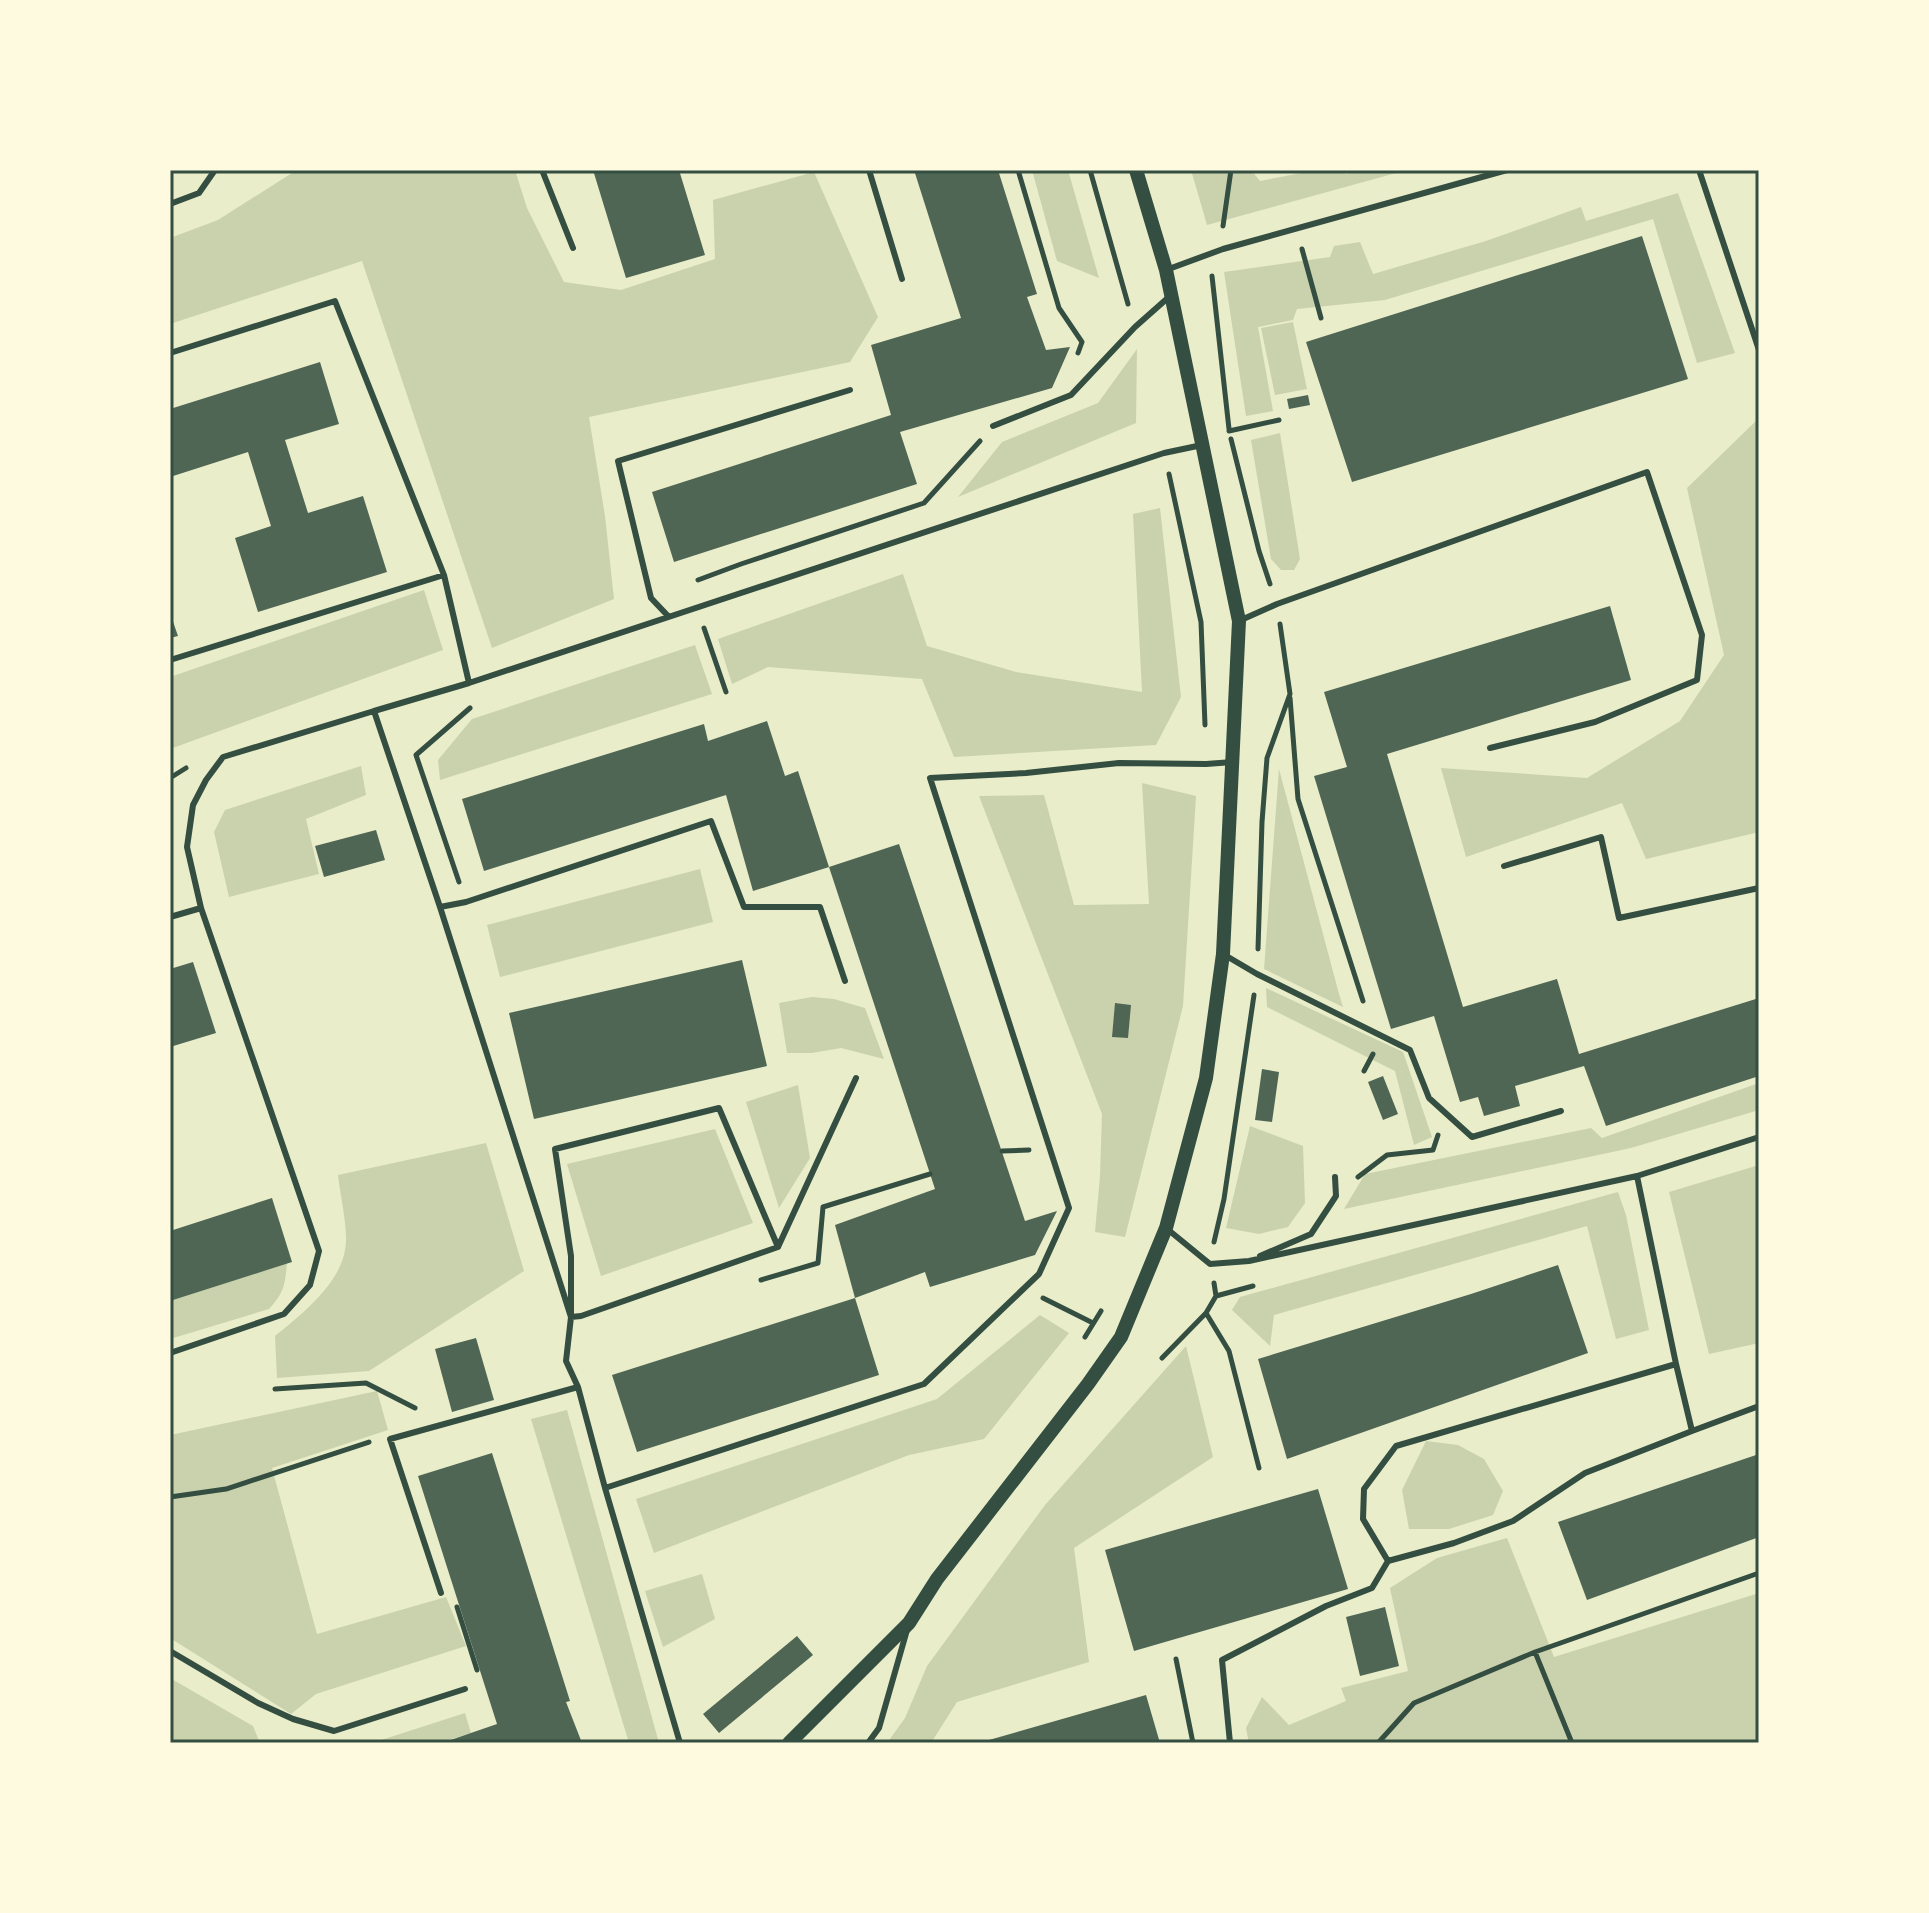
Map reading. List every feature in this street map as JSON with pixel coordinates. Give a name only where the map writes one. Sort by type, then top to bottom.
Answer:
[{"type":"street","points":[[789,1743],[909,1623],[937,1579],[1121,1337],[1166,1228],[1206,1078],[1223,954],[1239,621],[1166,270],[1136,170]]},
{"type":"lane","points":[[170,204],[199,193],[215,170]]},
{"type":"lane","points":[[542,170],[573,248]]},
{"type":"lane","points":[[869,170],[902,279]]},
{"type":"lane","points":[[1166,270],[1223,249],[1507,170]]},
{"type":"lane","points":[[1699,170],[1759,350]]},
{"type":"lane","points":[[993,426],[1071,395],[1135,327],[1171,296]]},
{"type":"lane","points":[[170,353],[335,301],[444,575],[469,683]]},
{"type":"lane","points":[[668,616],[651,598],[618,461],[850,390]]},
{"type":"lane","points":[[170,1353],[284,1314],[310,1285],[319,1251],[201,908],[187,847],[193,805],[223,757],[469,683],[1164,453],[1202,445]]},
{"type":"lane","points":[[1239,621],[1291,598],[1647,472],[1702,635],[1697,680],[1595,722],[1490,748]]},
{"type":"lane","points":[[170,660],[444,575]]},
{"type":"lane","points":[[374,711],[571,1317]]},
{"type":"lane","points":[[605,1488],[924,1384],[1039,1274],[1069,1208],[930,778],[1026,773],[1119,763],[1233,762]]},
{"type":"lane","points":[[440,907],[466,902],[711,821],[744,907],[820,907],[845,981]]},
{"type":"lane","points":[[1504,866],[1601,837],[1619,918],[1759,888]]},
{"type":"lane","points":[[170,917],[201,908]]},
{"type":"lane","points":[[1223,954],[1410,1050],[1429,1098],[1472,1137],[1561,1111]]},
{"type":"lane","points":[[571,1317],[778,1247],[856,1078]]},
{"type":"lane","points":[[680,1743],[578,1387],[566,1361],[571,1317],[571,1256],[555,1149],[719,1108],[778,1247]]},
{"type":"lane","points":[[1166,1228],[1210,1264],[1249,1261],[1637,1176],[1759,1137]]},
{"type":"lane","points":[[1637,1176],[1692,1431]]},
{"type":"lane","points":[[1249,1261],[1311,1234],[1336,1196],[1335,1177]]},
{"type":"lane","points":[[1388,1561],[1363,1519],[1364,1489],[1396,1446],[1676,1364]]},
{"type":"lane","points":[[441,1593],[390,1439],[578,1387]]},
{"type":"lane","points":[[1230,1743],[1222,1660],[1326,1606],[1372,1588],[1388,1561],[1454,1543],[1513,1521],[1585,1473],[1759,1406]]},
{"type":"lane","points":[[868,1743],[879,1728],[909,1623]]},
{"type":"lane","points":[[170,1651],[258,1703],[293,1719],[334,1731],[465,1689]]},
{"type":"path","points":[[1018,170],[1059,308],[1082,342],[1078,355]]},
{"type":"path","points":[[1090,170],[1135,327]]},
{"type":"path","points":[[1300,243],[1321,318]]},
{"type":"path","points":[[1229,431],[1279,420]]},
{"type":"path","points":[[741,564],[924,503],[993,426]]},
{"type":"path","points":[[1164,453],[1201,622],[1206,764]]},
{"type":"path","points":[[704,628],[726,692]]},
{"type":"path","points":[[1290,694],[1298,799],[1373,1031]]},
{"type":"path","points":[[466,902],[416,755],[467,709],[482,704]]},
{"type":"path","points":[[1351,1189],[1358,1176],[1387,1155],[1433,1150]]},
{"type":"path","points":[[1162,1358],[1206,1313],[1216,1296],[1210,1264],[1218,1225]]},
{"type":"path","points":[[1216,1296],[1261,1283]]},
{"type":"path","points":[[1039,1295],[1093,1323]]},
{"type":"path","points":[[1079,1348],[1101,1310]]},
{"type":"path","points":[[1206,1313],[1229,1351],[1259,1468]]},
{"type":"path","points":[[275,1389],[366,1383]]},
{"type":"path","points":[[170,1497],[226,1489],[380,1439]]},
{"type":"path","points":[[1378,1743],[1414,1703],[1535,1652],[1759,1573]]},
{"type":"path","points":[[465,1633],[478,1673]]},
{"type":"path","points":[[1535,1652],[1572,1743]]},
{"type":"path","points":[[1176,1659],[1193,1743]]},
{"type":"green space","points":[[302,170],[515,170],[527,208],[564,282],[621,290],[715,259],[713,200],[814,172],[878,317],[850,362],[589,417],[614,599],[492,648],[362,261],[170,324],[170,238],[218,220],[292,173]]},
{"type":"green space","points":[[1032,170],[1068,170],[1099,278],[1057,261]]},
{"type":"green space","points":[[1191,170],[1251,170],[1260,181],[1317,170],[1342,170],[1346,174],[1359,170],[1407,170],[1207,225]]},
{"type":"green space","points":[[1678,193],[1735,353],[1697,363],[1653,219],[1385,300],[1297,309],[1293,320],[1258,327],[1273,411],[1246,416],[1224,272],[1330,257],[1334,246],[1360,242],[1373,274],[1486,241],[1581,207],[1586,221]]},
{"type":"green space","points":[[1293,322],[1307,389],[1275,395],[1261,328]]},
{"type":"green space","points":[[1137,349],[1136,423],[958,497],[1002,442],[1098,403]]},
{"type":"green space","points":[[1759,418],[1759,832],[1646,859],[1622,803],[1466,857],[1441,768],[1587,778],[1680,721],[1724,655],[1687,488]]},
{"type":"green space","points":[[1280,433],[1300,559],[1294,570],[1281,570],[1271,559],[1251,440]]},
{"type":"green space","points":[[1160,508],[1181,697],[1156,745],[954,757],[922,679],[768,667],[732,684],[718,639],[903,574],[927,646],[1016,672],[1142,692],[1133,514]]},
{"type":"green space","points":[[424,590],[443,650],[170,749],[170,677]]},
{"type":"green space","points":[[695,645],[712,694],[440,780],[438,760],[472,719]]},
{"type":"green space","points":[[361,766],[366,795],[306,819],[319,874],[229,897],[214,832],[225,810]]},
{"type":"green space","points":[[1279,769],[1339,994],[1343,1007],[1264,969]]},
{"type":"green space","points":[[1142,783],[1196,796],[1183,1006],[1125,1237],[1095,1232],[1102,1114],[979,796],[1044,795],[1074,905],[1149,904]]},
{"type":"green space","points":[[700,869],[713,922],[500,977],[487,925]]},
{"type":"green space","points":[[1266,988],[1403,1052],[1432,1137],[1414,1145],[1395,1071],[1267,1007]]},
{"type":"green space","points":[[812,997],[834,999],[865,1008],[884,1059],[841,1048],[787,1053],[779,1003]]},
{"type":"green space","points":[[1759,1083],[1759,1110],[1631,1148],[1344,1209],[1365,1174],[1591,1128],[1602,1138]]},
{"type":"green space","points":[[798,1085],[810,1158],[779,1208],[746,1102]]},
{"type":"green space","points":[[1250,1126],[1303,1146],[1305,1203],[1288,1227],[1259,1234],[1226,1228]]},
{"type":"green space","points":[[715,1129],[753,1223],[601,1276],[567,1164]]},
{"type":"green space","points":[[486,1143],[524,1271],[369,1371],[277,1378],[275,1336],[327,1287],[345,1250],[346,1233],[338,1175]]},
{"type":"green space","points":[[1759,1165],[1759,1343],[1709,1354],[1669,1192]]},
{"type":"green space","points":[[1618,1192],[1626,1215],[1649,1330],[1616,1339],[1587,1226],[1274,1315],[1270,1346],[1232,1310],[1240,1297]]},
{"type":"green space","points":[[287,1263],[283,1288],[269,1309],[170,1339],[170,1301]]},
{"type":"green space","points":[[1040,1315],[1069,1333],[984,1439],[909,1455],[654,1553],[636,1499],[937,1399]]},
{"type":"green space","points":[[1186,1346],[1213,1457],[1074,1548],[1089,1662],[957,1702],[931,1743],[887,1743],[905,1718],[927,1666],[1045,1505]]},
{"type":"green space","points":[[377,1391],[388,1430],[272,1468],[317,1634],[446,1597],[466,1646],[316,1694],[291,1714],[170,1638],[170,1435]]},
{"type":"green space","points":[[567,1410],[659,1743],[629,1743],[531,1419]]},
{"type":"green space","points":[[1426,1441],[1458,1445],[1484,1459],[1503,1491],[1493,1515],[1449,1529],[1409,1529],[1402,1490]]},
{"type":"green space","points":[[1507,1538],[1554,1657],[1759,1593],[1759,1743],[1249,1743],[1246,1728],[1262,1697],[1289,1725],[1346,1701],[1341,1688],[1408,1671],[1390,1588],[1437,1558]]},
{"type":"green space","points":[[702,1574],[715,1619],[663,1647],[645,1591]]},
{"type":"green space","points":[[170,1678],[253,1726],[260,1743],[170,1743]]},
{"type":"green space","points":[[465,1713],[471,1733],[440,1743],[372,1743]]},
{"type":"building","points":[[593,170],[679,170],[705,255],[626,278]]},
{"type":"building","points":[[914,170],[998,170],[1037,294],[1027,297],[1046,350],[1070,347],[1052,388],[900,432],[917,484],[674,562],[652,492],[891,415],[871,345],[961,318]]},
{"type":"building","points":[[1642,236],[1688,379],[1352,482],[1306,342]]},
{"type":"building","points":[[320,362],[339,424],[285,440],[308,513],[363,496],[387,572],[258,612],[235,538],[271,526],[248,452],[170,477],[170,409]]},
{"type":"building","points":[[1308,395],[1310,405],[1289,409],[1287,399]]},
{"type":"building","points":[[1610,606],[1631,680],[1387,754],[1463,1007],[1557,979],[1579,1054],[1759,998],[1759,1076],[1606,1126],[1584,1066],[1515,1086],[1520,1106],[1484,1116],[1478,1097],[1460,1102],[1434,1016],[1391,1029],[1314,776],[1347,767],[1324,692]]},
{"type":"building","points":[[170,613],[178,636],[170,638]]},
{"type":"building","points":[[767,721],[785,776],[798,771],[829,867],[753,891],[726,795],[484,871],[462,799],[704,724],[708,741]]},
{"type":"building","points":[[376,830],[385,860],[324,877],[315,846]]},
{"type":"building","points":[[899,844],[1025,1221],[1057,1211],[1035,1255],[930,1287],[925,1272],[855,1298],[835,1225],[935,1189],[829,867]]},
{"type":"building","points":[[742,960],[767,1066],[534,1119],[509,1013]]},
{"type":"building","points":[[193,962],[216,1033],[170,1047],[170,969]]},
{"type":"building","points":[[1115,1003],[1131,1005],[1128,1038],[1112,1037]]},
{"type":"building","points":[[1262,1069],[1279,1072],[1272,1122],[1255,1120]]},
{"type":"building","points":[[1383,1076],[1398,1114],[1383,1120],[1368,1082]]},
{"type":"building","points":[[272,1198],[292,1262],[170,1301],[170,1231]]},
{"type":"building","points":[[1558,1265],[1588,1353],[1287,1459],[1258,1359]]},
{"type":"building","points":[[855,1298],[879,1375],[637,1452],[612,1375]]},
{"type":"building","points":[[476,1338],[494,1400],[452,1412],[435,1349]]},
{"type":"building","points":[[492,1453],[570,1701],[566,1702],[582,1743],[442,1743],[497,1724],[418,1476]]},
{"type":"building","points":[[1759,1454],[1759,1537],[1587,1600],[1558,1522]]},
{"type":"building","points":[[1318,1489],[1348,1589],[1134,1651],[1105,1550]]},
{"type":"building","points":[[1385,1607],[1399,1666],[1360,1676],[1346,1617]]},
{"type":"building","points":[[797,1636],[813,1655],[719,1733],[703,1714]]},
{"type":"building","points":[[1146,1695],[1160,1743],[982,1743],[982,1742]]}]
